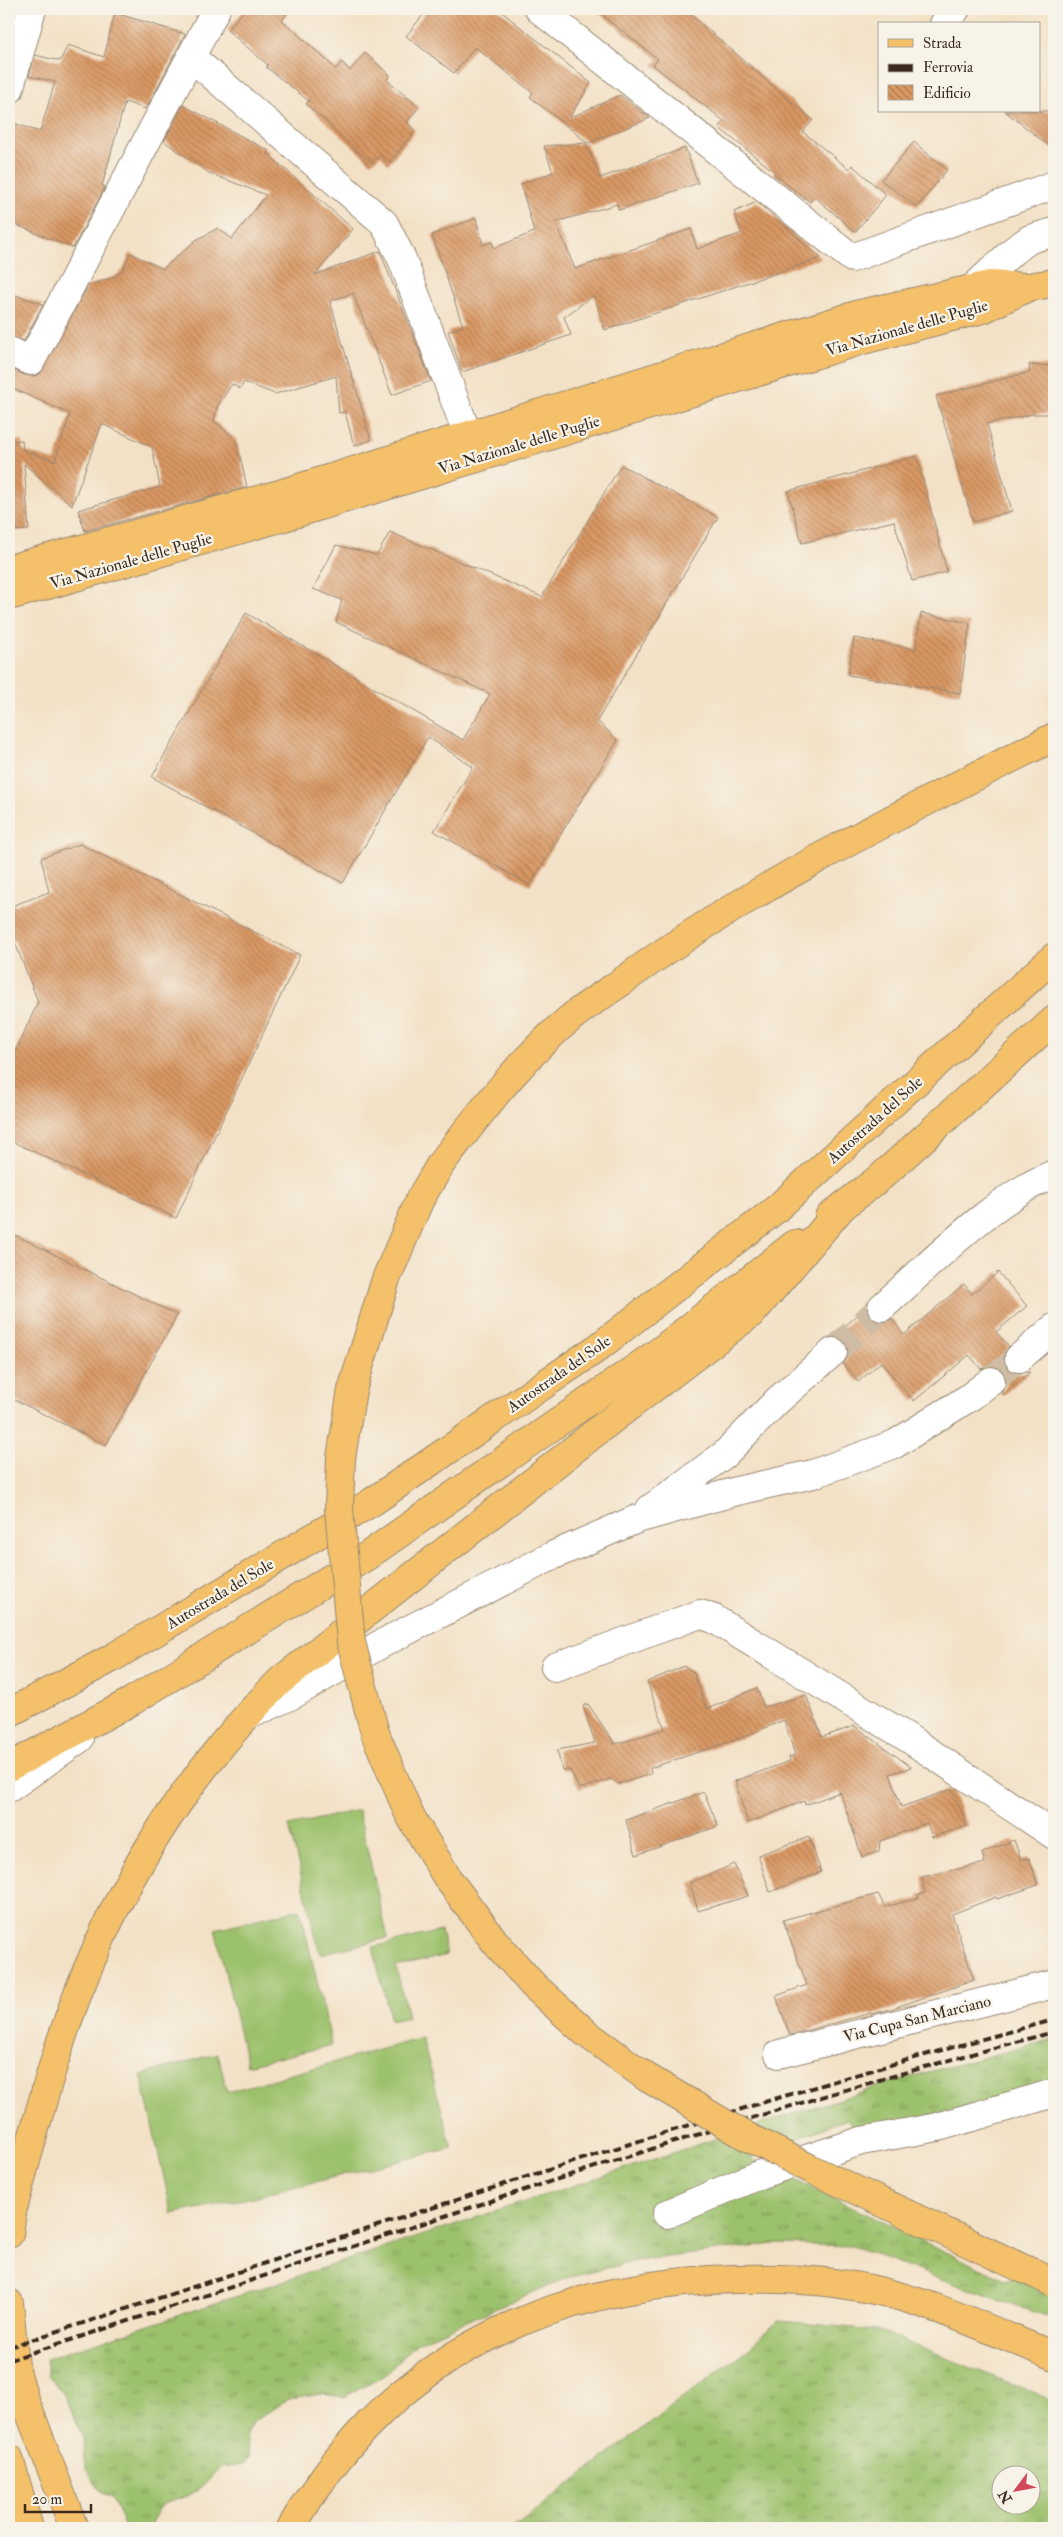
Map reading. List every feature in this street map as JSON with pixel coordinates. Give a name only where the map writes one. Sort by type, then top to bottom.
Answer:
[{"type":"main road","name":"Via Nazionale delle Puglie","points":[[9,596],[472,447],[856,315],[990,285],[1027,287],[1054,283]]},
{"type":"main road","name":"Via Nazionale delle Puglie","points":[[9,569],[276,495],[472,447],[983,309],[1027,287]]},
{"type":"main road","points":[[1054,737],[850,840],[730,908],[673,944],[573,1016],[527,1058],[489,1102],[442,1162],[420,1199],[386,1279],[352,1390],[341,1458],[339,1509],[350,1642],[375,1733],[409,1814],[448,1879],[495,1942],[534,1986],[580,2027],[631,2066],[744,2134],[811,2169],[1054,2283]]},
{"type":"main road","name":"Autostrada del Sole","points":[[9,1713],[112,1658],[372,1502],[596,1349],[775,1210],[1054,957]]},
{"type":"main road","points":[[9,1767],[132,1701],[367,1556],[660,1351],[882,1176],[1054,1020]]},
{"type":"main road","points":[[9,2234],[12,2212],[58,2049],[97,1945],[150,1842],[243,1718],[280,1681],[753,1312],[843,1206]]},
{"type":"main road","points":[[291,2528],[304,2505],[362,2432],[407,2388],[453,2355],[523,2319],[596,2296],[663,2283],[748,2278],[831,2283],[886,2293],[941,2310],[1054,2356]]},
{"type":"main road","points":[[9,2304],[15,2367],[23,2395],[74,2528]]},
{"type":"main road","points":[[9,2458],[29,2528]]},
{"type":"street","points":[[9,90],[32,9]]},
{"type":"street","points":[[9,351],[30,361],[216,9]]},
{"type":"street","points":[[539,9],[852,258],[1054,185]]},
{"type":"street","points":[[946,22],[956,9]]},
{"type":"street","points":[[191,56],[384,223],[402,259],[472,447]]},
{"type":"street","points":[[973,288],[1013,251],[1030,239],[1054,232]]},
{"type":"street","points":[[882,1307],[982,1220],[1032,1183],[1054,1174]]},
{"type":"street","points":[[1019,1358],[1054,1328]]},
{"type":"street","points":[[637,1519],[724,1454],[776,1401],[833,1352]]},
{"type":"street","points":[[243,1718],[292,1695],[381,1644],[554,1555],[637,1519],[737,1491],[813,1474],[895,1444],[970,1397],[991,1381]]},
{"type":"street","points":[[555,1668],[700,1614],[714,1619],[905,1736],[1054,1834]]},
{"type":"street","points":[[9,1788],[132,1701]]},
{"type":"street","name":"Via Cupa San Marciano","points":[[779,2054],[1054,1984]]},
{"type":"street","points":[[667,2214],[760,2174],[861,2141],[938,2127],[1054,2092]]},
{"type":"green space","points":[[358,1810],[388,1938],[320,1954],[289,1826]]},
{"type":"green space","points":[[300,1909],[332,2045],[247,2065],[215,1929]]},
{"type":"green space","points":[[441,1931],[447,1955],[396,1967],[408,2017],[391,2021],[373,1947]]},
{"type":"green space","points":[[422,2038],[452,2148],[249,2198],[172,2214],[141,2075],[218,2053],[227,2092]]},
{"type":"green space","points":[[1054,2039],[1054,2083],[860,2134],[847,2119],[749,2158],[1005,2280],[1054,2261],[1054,2318],[1017,2307],[852,2246],[774,2244],[636,2261],[566,2278],[416,2343],[384,2376],[344,2397],[321,2394],[290,2399],[252,2422],[246,2435],[249,2458],[244,2464],[221,2467],[201,2488],[188,2496],[166,2503],[160,2507],[148,2528],[125,2528],[112,2498],[99,2489],[86,2469],[83,2437],[63,2393],[48,2375],[46,2359],[764,2123],[909,2077]]},
{"type":"green space","points":[[778,2321],[877,2330],[1054,2401],[1054,2528],[512,2528],[750,2347]]},
{"type":"building","points":[[245,9],[291,9],[282,20],[336,69],[342,62],[350,71],[365,53],[390,75],[387,80],[419,107],[407,122],[415,131],[388,164],[381,155],[371,163],[306,104],[309,101],[266,67],[268,65],[227,30]]},
{"type":"building","points":[[428,9],[498,9],[591,83],[569,118],[620,95],[650,118],[588,143],[530,97],[533,93],[475,47],[454,73],[406,36]]},
{"type":"building","points":[[594,9],[684,9],[813,120],[803,132],[849,169],[852,165],[886,195],[855,232],[815,197],[810,202],[719,128],[724,121],[653,65],[658,59]]},
{"type":"building","points":[[115,13],[185,34],[146,109],[125,102],[102,186],[105,187],[73,248],[9,222],[9,138],[13,123],[40,132],[55,82],[29,76],[35,55],[60,61],[68,45],[104,57]]},
{"type":"building","points":[[183,105],[269,151],[268,154],[353,229],[315,275],[380,251],[431,381],[392,395],[353,293],[330,301],[371,440],[354,446],[345,412],[339,413],[336,376],[275,394],[244,382],[240,389],[232,384],[217,407],[214,421],[236,439],[247,487],[85,531],[78,510],[160,487],[152,447],[102,424],[72,505],[24,464],[29,530],[9,531],[9,441],[22,440],[23,450],[55,461],[70,414],[9,387],[9,368],[25,375],[33,376],[40,374],[88,286],[115,276],[123,270],[130,253],[163,269],[196,240],[218,228],[232,239],[266,195],[209,173],[164,141]]},
{"type":"building","points":[[1054,111],[1054,150],[1006,112]]},
{"type":"building","points":[[914,142],[947,170],[917,207],[881,180]]},
{"type":"building","points":[[586,143],[600,178],[685,148],[698,183],[619,210],[617,204],[556,222],[575,269],[691,229],[697,249],[742,233],[734,212],[757,202],[821,258],[605,330],[594,295],[564,317],[571,335],[462,372],[448,331],[463,326],[432,235],[476,218],[483,245],[492,242],[494,248],[534,232],[521,184],[553,172],[544,146]]},
{"type":"building","points":[[9,293],[43,304],[24,341],[9,336]]},
{"type":"building","points":[[1029,365],[1054,366],[1054,414],[1033,414],[987,424],[1012,511],[973,522],[936,396],[1030,372]]},
{"type":"building","points":[[917,456],[947,572],[912,581],[894,521],[802,543],[788,491]]},
{"type":"building","points":[[621,465],[718,517],[597,721],[618,740],[530,885],[434,831],[473,767],[428,737],[343,883],[152,777],[246,613],[463,740],[490,694],[336,622],[342,600],[313,589],[336,545],[377,555],[390,532],[542,597]]},
{"type":"building","points":[[921,613],[970,623],[960,693],[848,675],[854,638],[916,649]]},
{"type":"building","points":[[80,844],[300,955],[176,1218],[9,1140],[9,1065],[38,1002],[14,940],[9,941],[9,907],[49,892],[41,858]]},
{"type":"building","points":[[9,1232],[177,1315],[106,1445],[9,1397]]},
{"type":"building","points":[[998,1272],[1027,1306],[996,1332],[1009,1346],[1004,1353],[1004,1361],[1013,1373],[1030,1372],[1003,1395],[1001,1393],[1005,1387],[1006,1380],[1003,1371],[997,1367],[990,1366],[981,1369],[969,1355],[914,1401],[881,1362],[858,1382],[843,1364],[848,1357],[848,1348],[844,1341],[832,1337],[867,1307],[871,1318],[878,1322],[892,1319],[904,1335],[964,1284],[972,1294]]},
{"type":"building","points":[[684,1666],[693,1672],[707,1709],[757,1688],[764,1707],[806,1695],[822,1737],[855,1726],[911,1767],[890,1774],[901,1807],[952,1789],[967,1826],[932,1837],[927,1823],[880,1841],[879,1852],[862,1857],[840,1792],[805,1805],[804,1801],[748,1823],[735,1781],[790,1761],[789,1757],[795,1755],[784,1720],[738,1739],[650,1768],[651,1774],[618,1784],[611,1779],[579,1789],[570,1770],[562,1770],[557,1750],[595,1743],[583,1706],[588,1704],[615,1744],[665,1729],[647,1682]]},
{"type":"building","points":[[704,1792],[718,1826],[636,1855],[626,1820]]},
{"type":"building","points":[[809,1837],[821,1872],[770,1892],[758,1855]]},
{"type":"building","points":[[1014,1840],[1021,1860],[1029,1858],[1038,1885],[997,1899],[996,1897],[952,1914],[974,1980],[891,2009],[790,2035],[776,1996],[807,1985],[783,1920],[878,1894],[885,1907],[919,1898],[918,1895],[925,1893],[922,1877],[985,1863],[982,1853]]},
{"type":"building","points":[[734,1864],[748,1896],[698,1911],[690,1883]]},
{"type":"tunnel","points":[[833,1352],[882,1307]]},
{"type":"tunnel","points":[[991,1381],[1019,1358]]},
{"type":"railway","points":[[9,2347],[660,2134],[922,2056],[1054,2020]]},
{"type":"railway","points":[[9,2360],[529,2188],[659,2147],[790,2106],[1054,2032]]}]
